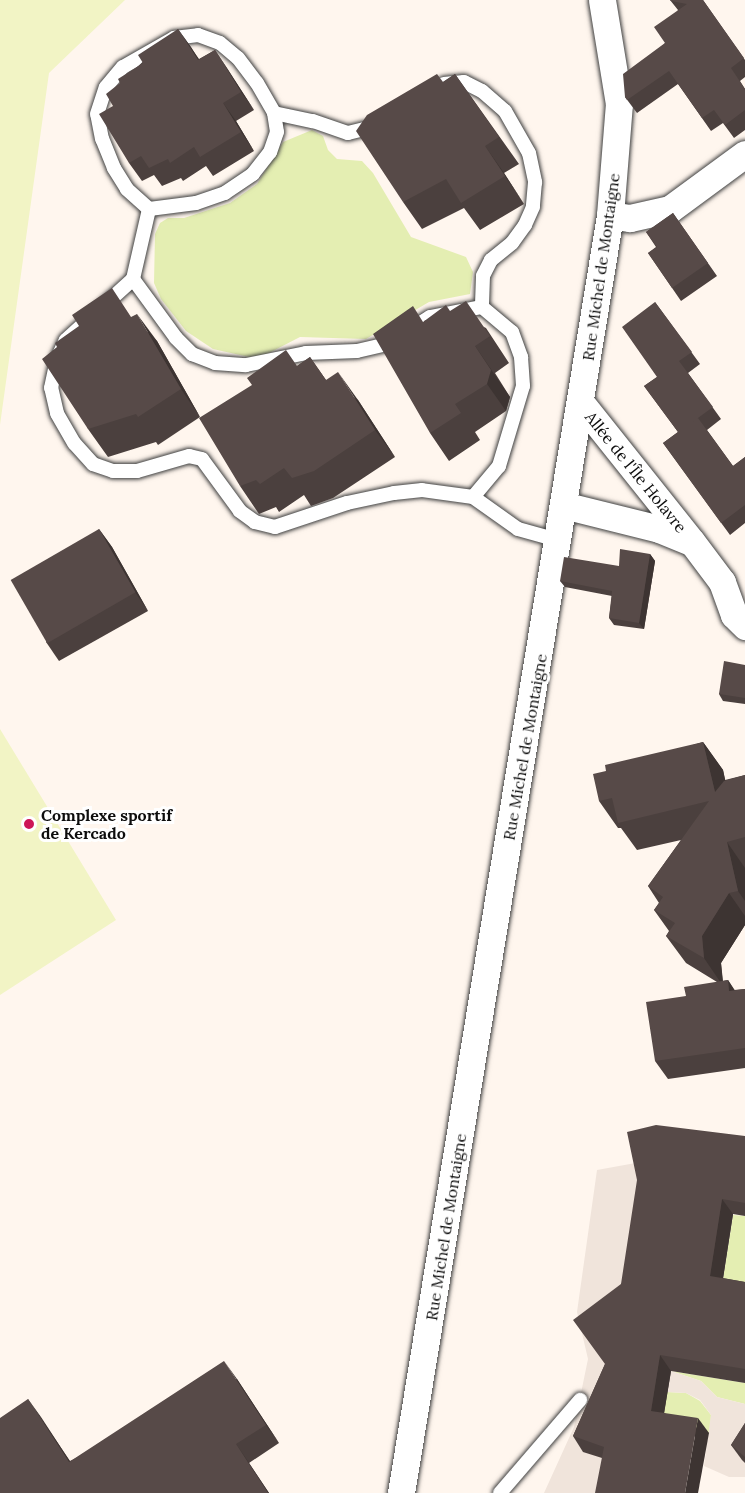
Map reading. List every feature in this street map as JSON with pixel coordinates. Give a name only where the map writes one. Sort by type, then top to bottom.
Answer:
[{"type":"street","name":"Rue Michel de Montaigne","points":[[401,1493],[610,215],[619,104],[602,0]]},
{"type":"street","points":[[610,215],[630,218],[670,209],[745,154]]},
{"type":"street","name":"Allée de l'Île Holavre","points":[[581,403],[722,582],[734,615],[745,626]]},
{"type":"street","name":"Allée de l'Île Holavre","points":[[563,505],[659,529],[692,542]]},
{"type":"lane","points":[[174,38],[209,38],[237,58],[257,83],[273,113],[277,132],[270,152],[253,174],[225,193],[196,203],[149,209],[128,189],[102,140],[97,114],[106,87],[123,67],[174,38]]},
{"type":"lane","points":[[431,87],[464,82],[482,91],[505,111],[529,153],[535,182],[533,207],[512,243],[491,260],[483,276],[482,307]]},
{"type":"lane","points":[[273,113],[313,121],[348,133],[367,131],[382,121]]},
{"type":"lane","points":[[149,209],[133,279],[73,333],[57,359],[51,388],[57,413],[74,443],[93,464],[113,471],[137,471],[189,456],[202,459],[240,511],[255,522],[275,527],[347,503],[394,493],[422,490],[473,497],[519,529],[558,540]]},
{"type":"lane","points":[[133,279],[176,338],[192,354],[215,363],[246,364],[306,353],[357,351],[387,344],[430,317],[482,307]]},
{"type":"lane","points":[[473,497],[499,466],[523,386],[521,357],[512,332],[482,307]]},
{"type":"lane","points":[[500,1493],[580,1400]]},
{"type":"green space","points":[[0,0],[125,0],[49,73],[0,425]]},
{"type":"green space","points":[[312,130],[323,136],[328,150],[337,159],[362,161],[373,173],[411,237],[466,257],[473,272],[470,294],[429,302],[366,339],[300,337],[267,354],[249,357],[213,349],[186,331],[161,299],[154,283],[155,234],[160,223],[168,218],[184,218],[230,203],[257,184],[283,142]]},
{"type":"green space","name":"Complexe sportif de Kercado","points":[[0,729],[116,920],[0,995]]},
{"type":"green space","points":[[733,1215],[745,1216],[745,1296],[721,1292]]},
{"type":"green space","points":[[671,1371],[745,1383],[745,1404],[717,1397],[701,1381]]},
{"type":"green space","points":[[667,1392],[686,1393],[700,1401],[711,1415],[710,1434],[662,1426]]},
{"type":"shaded area","points":[[641,1162],[616,1379],[640,1471],[637,1493],[544,1493],[574,1427],[588,1359],[577,1312],[597,1170]]},
{"type":"shaded area","points":[[671,1371],[701,1381],[717,1397],[745,1404],[745,1477],[729,1477],[704,1466],[711,1415],[700,1400],[686,1393],[667,1392]]},
{"type":"building","points":[[670,0],[703,0],[744,58],[731,68],[745,89],[745,110],[725,125],[714,110],[702,118],[669,71],[627,100],[625,97],[623,74],[665,43],[654,27],[687,4]]},
{"type":"building","points":[[178,29],[198,60],[215,50],[241,92],[223,103],[241,132],[200,157],[194,147],[170,163],[168,159],[149,168],[141,156],[129,163],[99,114],[113,106],[106,94],[120,83],[118,79],[143,63],[138,55]]},
{"type":"building","points":[[437,74],[443,82],[455,74],[499,137],[485,146],[505,176],[461,203],[446,179],[403,202],[356,131],[367,115]]},
{"type":"building","points":[[673,213],[708,263],[672,288],[648,253],[657,247],[646,232]]},
{"type":"building","points":[[112,288],[131,317],[137,314],[181,389],[138,417],[136,414],[88,429],[42,359],[57,347],[55,343],[79,326],[72,315]]},
{"type":"building","points":[[466,301],[490,336],[475,346],[491,370],[487,384],[455,404],[461,413],[430,433],[373,334],[413,306],[423,322],[446,305],[450,311]]},
{"type":"building","points":[[655,302],[692,352],[679,361],[713,407],[687,426],[698,418],[733,466],[745,457],[745,505],[721,523],[663,443],[678,432],[644,386],[657,377],[622,327]]},
{"type":"building","points":[[286,350],[297,366],[310,357],[326,380],[338,372],[375,430],[314,471],[292,478],[284,468],[260,484],[256,480],[240,486],[199,418],[252,385],[247,378]]},
{"type":"building","points":[[99,529],[136,592],[47,643],[11,580]]},
{"type":"building","points":[[620,549],[650,554],[639,623],[609,618],[612,591],[560,581],[564,557],[619,566]]},
{"type":"building","points":[[724,661],[745,665],[745,698],[719,694]]},
{"type":"building","points":[[703,742],[715,792],[724,781],[745,775],[745,837],[727,842],[738,891],[729,893],[702,936],[704,958],[666,936],[675,923],[654,910],[663,897],[648,886],[709,801],[618,823],[612,798],[599,801],[593,774],[606,771],[605,765]]},
{"type":"building","points":[[728,980],[729,991],[745,989],[745,1048],[655,1061],[646,1002],[686,996],[684,987]]},
{"type":"building","points":[[656,1125],[745,1136],[745,1203],[722,1199],[710,1276],[745,1282],[745,1369],[660,1355],[651,1411],[698,1418],[685,1493],[595,1493],[604,1447],[573,1436],[605,1364],[573,1320],[621,1284],[637,1180],[627,1132]]},
{"type":"building","points":[[224,1361],[266,1425],[236,1444],[268,1493],[0,1493],[0,1418],[28,1399],[69,1462]]},
{"type":"building","points":[[745,1423],[745,1457],[731,1445]]},
{"type":"place","name":"Complexe sportif de Kercado","points":[[29,824]]}]
